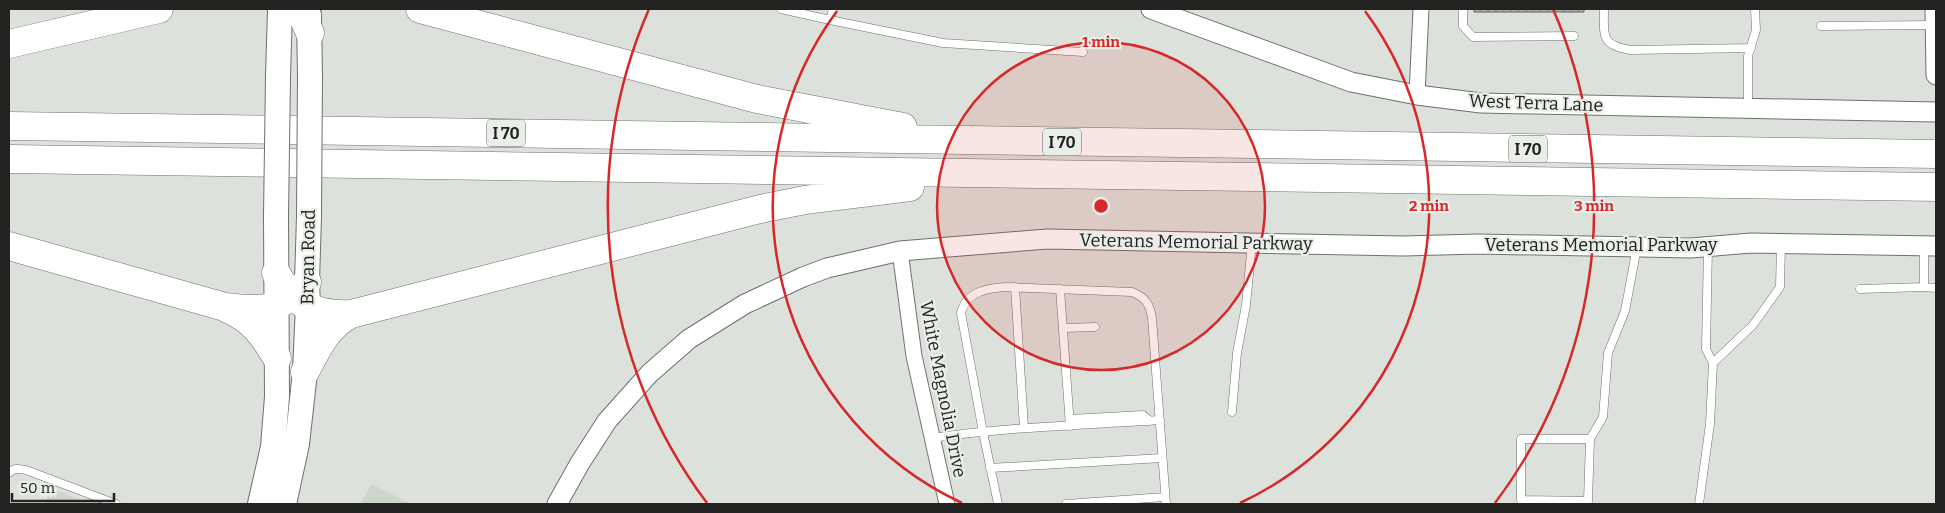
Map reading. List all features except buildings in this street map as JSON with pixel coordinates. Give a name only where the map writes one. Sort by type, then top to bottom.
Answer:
[{"type":"highway","points":[[9,44],[159,9]]},
{"type":"highway","points":[[420,9],[757,99],[910,128],[1004,141]]},
{"type":"highway","points":[[287,12],[309,21]]},
{"type":"highway","name":"I 70","points":[[9,126],[1936,154]]},
{"type":"highway","name":"I 70","points":[[9,159],[1936,187]]},
{"type":"highway","points":[[305,372],[326,333],[338,320],[351,314],[760,209],[805,200],[895,189],[988,174]]},
{"type":"highway","points":[[9,246],[225,307],[246,310],[296,298]]},
{"type":"highway","points":[[276,273],[283,288],[296,298],[323,312],[336,315],[351,314]]},
{"type":"highway","points":[[225,307],[253,324],[263,335],[276,358]]},
{"type":"main road","name":"Bryan Road","points":[[276,273],[278,77],[287,12]]},
{"type":"main road","name":"Bryan Road","points":[[260,504],[273,447],[277,398],[276,358],[296,298],[309,216],[309,21]]},
{"type":"main road","name":"Bryan Road","points":[[284,504],[297,444],[305,372],[296,298]]},
{"type":"street","name":"West Terra Lane","points":[[1151,9],[1351,82],[1417,95],[1481,103],[1936,112]]},
{"type":"street","points":[[1417,95],[1421,9]]},
{"type":"street","points":[[1935,9],[1936,75]]},
{"type":"street","name":"Veterans Memorial Parkway","points":[[557,504],[607,421],[650,373],[689,339],[738,308],[789,282],[827,268],[900,251],[1047,239],[1403,246],[1478,244],[1691,248],[1751,243],[1930,246]]},
{"type":"street","name":"White Magnolia Drive","points":[[900,251],[914,356],[947,504]]},
{"type":"lane","points":[[781,9],[943,43],[1083,52]]},
{"type":"lane","points":[[830,20],[833,9]]},
{"type":"lane","points":[[1463,9],[1463,26],[1473,37],[1574,36]]},
{"type":"lane","points":[[1604,9],[1604,34],[1609,44],[1617,48],[1631,50],[1751,48]]},
{"type":"lane","points":[[1748,108],[1748,56],[1756,30],[1755,9]]},
{"type":"lane","points":[[1821,26],[1936,25]]},
{"type":"lane","points":[[1232,412],[1237,353],[1246,305],[1252,243]]},
{"type":"lane","points":[[1713,363],[1753,325],[1780,287],[1781,244]]},
{"type":"lane","points":[[1924,287],[1930,246]]},
{"type":"lane","points":[[1590,439],[1521,439],[1521,500],[1539,502],[1588,501],[1590,439],[1603,417],[1608,352],[1626,311],[1637,247]]},
{"type":"lane","points":[[1699,504],[1710,424],[1713,363],[1706,349],[1708,247]]},
{"type":"lane","points":[[998,504],[961,313],[963,306],[972,295],[995,288],[1132,292],[1146,300],[1150,306],[1152,318],[1165,501],[1066,504]]},
{"type":"lane","points":[[1015,288],[1024,428]]},
{"type":"lane","points":[[1860,289],[1936,288]]},
{"type":"lane","points":[[1060,289],[1070,423]]},
{"type":"lane","points":[[1063,328],[1095,327]]},
{"type":"lane","points":[[932,438],[1070,423],[1160,420]]},
{"type":"lane","points":[[990,468],[1162,458]]},
{"type":"lane","points":[[9,473],[19,468],[26,470],[106,503],[116,504]]},
{"type":"shaded area","points":[[372,484],[411,504],[360,504]]},
{"type":"shaded area","points":[[51,488],[91,504],[45,504]]}]
